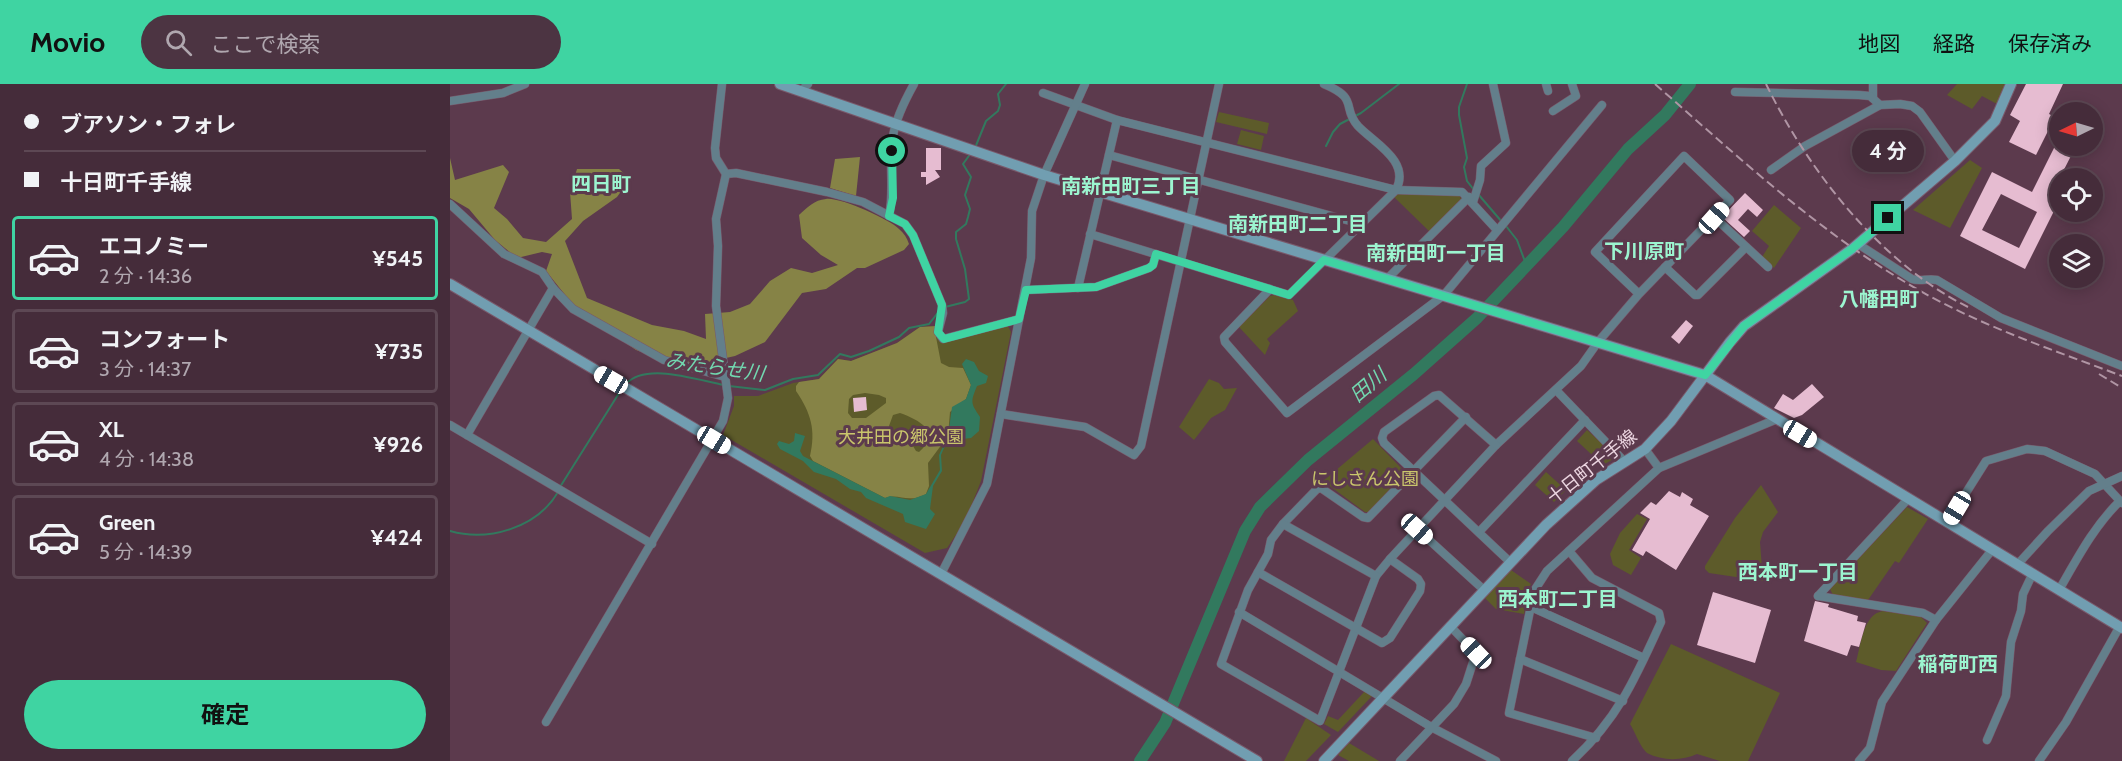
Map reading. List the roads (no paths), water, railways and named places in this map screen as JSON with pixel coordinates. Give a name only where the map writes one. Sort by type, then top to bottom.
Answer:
[{"type":"street","points":[[450,100],[503,93],[513,86],[525,84]]},
{"type":"street","points":[[546,722],[714,440],[723,421],[728,398],[716,306],[718,246],[716,219],[726,174],[716,158],[715,148],[722,84]]},
{"type":"street","points":[[780,84],[804,88],[896,125],[1044,175],[1705,375],[1947,524],[2121,625],[2066,722],[2039,761]]},
{"type":"street","points":[[889,216],[893,198],[892,137],[914,84]]},
{"type":"street","points":[[941,574],[987,484],[1026,290],[1031,258],[1031,217],[1044,175],[1085,84]]},
{"type":"street","points":[[1000,414],[1085,427],[1134,456],[1141,446],[1219,84]]},
{"type":"street","points":[[1090,234],[1289,295],[1395,190],[1399,174],[1394,159],[1356,124],[1344,95],[1324,84]]},
{"type":"street","points":[[1387,279],[1472,199],[1478,187],[1480,166],[1506,143],[1493,84]]},
{"type":"street","points":[[1553,111],[1576,96],[1572,84]]},
{"type":"street","points":[[1873,84],[1873,98]]},
{"type":"street","name":"十日町千手線","points":[[1324,761],[1510,562],[1570,503],[1596,480],[1645,448],[1671,421],[1744,326],[1858,244],[1955,161],[1995,121],[2007,98],[2011,84]]},
{"type":"street","points":[[1735,92],[1859,95],[1873,98],[1880,105]]},
{"type":"street","points":[[1043,93],[1117,120],[1395,190],[1462,192],[1472,199],[1497,230]]},
{"type":"street","points":[[1771,170],[1804,146],[1880,105],[1900,104],[1917,109],[1955,161]]},
{"type":"street","points":[[1270,289],[1224,337],[1225,342],[1287,413],[1444,295],[1602,105]]},
{"type":"street","points":[[1078,288],[1117,120]]},
{"type":"street","points":[[1109,155],[1361,224]]},
{"type":"street","points":[[1466,417],[1368,518],[1363,517],[1321,488],[1317,489],[1283,524],[1271,540],[1268,554],[1239,612],[1221,664],[1320,721],[1376,576],[1496,445],[1581,366],[1598,342],[1639,294],[1730,200],[1684,156],[1595,252],[1639,294]]},
{"type":"street","points":[[726,174],[744,174],[863,202],[905,224],[913,235],[942,305],[940,337],[944,339],[1019,319]]},
{"type":"street","points":[[450,204],[504,254],[542,272],[553,288],[573,309],[664,360],[725,377]]},
{"type":"street","points":[[1714,218],[1768,267]]},
{"type":"street","points":[[1858,244],[1912,279],[1937,280],[2001,318],[2122,366]]},
{"type":"street","points":[[1665,267],[1695,295],[1698,295],[1746,247]]},
{"type":"street","points":[[1026,290],[1102,286],[1149,268],[1153,265],[1156,254]]},
{"type":"street","points":[[450,284],[1257,761]]},
{"type":"street","points":[[467,435],[553,288]]},
{"type":"street","points":[[1556,390],[1625,462]]},
{"type":"street","points":[[1496,445],[1444,397],[1434,396],[1384,432],[1382,438],[1384,443],[1510,562]]},
{"type":"street","points":[[1596,738],[1509,713],[1533,591],[1547,571],[1659,468],[1777,419]]},
{"type":"street","points":[[1479,532],[1585,420]]},
{"type":"street","points":[[450,425],[652,544]]},
{"type":"street","points":[[1645,448],[1659,468]]},
{"type":"street","points":[[1947,524],[1986,461],[2027,449],[2038,449],[2057,455],[2096,474],[2121,502],[2105,515],[2059,590]]},
{"type":"street","points":[[2017,565],[2068,510],[2089,491],[2122,476]]},
{"type":"street","points":[[1908,499],[1818,596],[1923,613],[1936,620]]},
{"type":"street","points":[[1283,524],[1376,576]]},
{"type":"street","points":[[1417,529],[1484,590]]},
{"type":"street","points":[[1859,761],[1870,748],[1882,702],[1936,620],[1992,550]]},
{"type":"street","points":[[1569,551],[1592,578],[1659,613],[1661,622],[1623,702],[1596,738],[1572,761]]},
{"type":"street","points":[[1258,572],[1377,642],[1386,642],[1420,591],[1421,584],[1418,579],[1390,559]]},
{"type":"street","points":[[1987,740],[2007,696],[2011,642],[2023,594],[2032,574]]},
{"type":"street","points":[[1531,606],[1644,658]]},
{"type":"street","points":[[1239,612],[1433,728],[1496,761]]},
{"type":"street","points":[[1400,761],[1454,704],[1466,684],[1476,653],[1450,627]]},
{"type":"street","points":[[1520,659],[1623,702]]},
{"type":"waterway","name":"みたらせ川","points":[[975,148],[986,121],[998,111],[1000,105],[998,94],[1006,84]]},
{"type":"waterway","points":[[1326,146],[1340,124],[1361,113],[1399,84]]},
{"type":"waterway","points":[[1467,84],[1459,107],[1459,115],[1467,158],[1464,167],[1467,181],[1474,190]]},
{"type":"waterway","name":"田川","points":[[1140,761],[1165,723],[1245,531],[1260,507],[1308,460],[1414,374],[1477,318],[1563,227],[1628,149],[1665,115],[1690,84]]},
{"type":"waterway","name":"みたらせ川","points":[[945,307],[969,299],[956,232],[966,224],[970,209],[965,195],[971,177],[963,164],[971,153]]},
{"type":"waterway","points":[[1478,194],[1502,222]]},
{"type":"waterway","points":[[1506,226],[1517,240],[1527,267]]},
{"type":"waterway","name":"みたらせ川","points":[[729,386],[765,390],[793,379],[818,375],[840,354],[851,357],[869,351],[899,337],[909,328],[929,324],[940,310]]},
{"type":"waterway","name":"みたらせ川","points":[[626,384],[646,374],[659,373],[724,385]]},
{"type":"waterway","name":"みたらせ川","points":[[560,487],[621,390]]},
{"type":"waterway","name":"みたらせ川","points":[[450,531],[480,535],[510,529],[538,515],[558,492]]},
{"type":"railway","points":[[1655,84],[1776,189],[1871,261],[1957,310],[2038,345],[2122,376]]},
{"type":"railway","points":[[1766,84],[1803,149],[1825,181],[1876,240],[1905,266],[1968,307]]},
{"type":"railway","points":[[2099,374],[2122,388]]},
{"type":"district","name":"四日町","points":[[601,184]]},
{"type":"district","name":"南新田町三丁目","points":[[1131,186]]},
{"type":"district","name":"南新田町二丁目","points":[[1298,224]]},
{"type":"district","name":"下川原町","points":[[1644,251]]},
{"type":"district","name":"南新田町一丁目","points":[[1436,253]]},
{"type":"district","name":"八幡田町","points":[[1879,299]]},
{"type":"district","name":"西本町一丁目","points":[[1798,572]]},
{"type":"district","name":"西本町二丁目","points":[[1558,599]]},
{"type":"district","name":"稲荷町西","points":[[1958,664]]},
{"type":"park label","name":"大井田の郷公園","points":[[901,437]]},
{"type":"park label","name":"にしさん公園","points":[[1365,479]]}]
